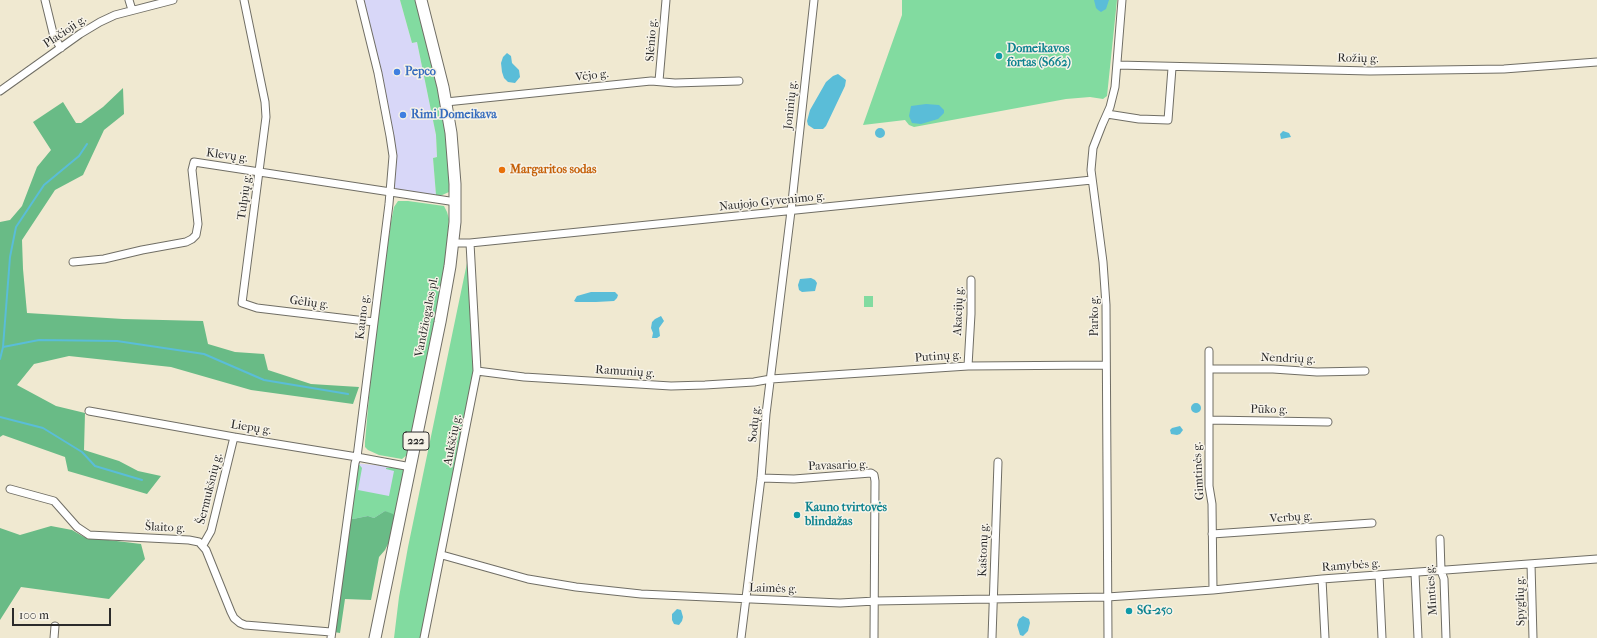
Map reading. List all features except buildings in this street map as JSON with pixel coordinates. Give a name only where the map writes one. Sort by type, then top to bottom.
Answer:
[{"type":"main road","name":"Vandžiogalos pl.","points":[[376,638],[440,322],[453,243],[456,202],[455,166],[446,102],[421,0]]},
{"type":"street","points":[[45,0],[54,37],[61,48]]},
{"type":"street","points":[[129,0],[132,10]]},
{"type":"street","name":"Plačioji g.","points":[[0,91],[80,34],[100,22],[115,15],[173,0]]},
{"type":"street","name":"Tulpių g.","points":[[242,303],[266,117],[266,102],[244,0]]},
{"type":"street","name":"Kauno g.","points":[[331,635],[357,457],[390,193],[393,156],[378,73],[360,0]]},
{"type":"street","name":"Slėnio g.","points":[[659,81],[666,0]]},
{"type":"street","name":"Joninių g.","points":[[791,211],[814,0]]},
{"type":"street","name":"Parko g.","points":[[1108,638],[1105,279],[1091,170],[1092,153],[1114,92],[1122,0]]},
{"type":"street","name":"Rožių g.","points":[[1117,66],[1370,71],[1524,68],[1597,62]]},
{"type":"street","points":[[1107,114],[1139,119],[1168,120],[1172,68]]},
{"type":"street","name":"Vėjo g.","points":[[446,102],[651,80],[675,83],[739,81]]},
{"type":"street","name":"Klevų g.","points":[[73,262],[104,259],[186,242],[192,239],[198,230],[192,170],[194,162],[456,202]]},
{"type":"street","name":"Naujojo Gyvenimo g.","points":[[453,243],[470,243],[1092,180]]},
{"type":"street","name":"Sodų g.","points":[[741,638],[761,478],[791,211]]},
{"type":"street","name":"Aukščių g.","points":[[424,638],[442,554],[477,371],[470,243]]},
{"type":"street","name":"Akacijų g.","points":[[968,366],[971,280]]},
{"type":"street","name":"Gėlių g.","points":[[242,303],[257,308],[374,322]]},
{"type":"street","name":"Gimtinės g.","points":[[1209,351],[1208,486],[1212,504],[1213,590]]},
{"type":"street","name":"Putinų g.","points":[[771,379],[968,366],[1106,365]]},
{"type":"street","name":"Nendrių g.","points":[[1209,369],[1273,369],[1317,372],[1365,370]]},
{"type":"street","name":"Ramunių g.","points":[[477,371],[524,377],[670,386],[734,383],[771,379]]},
{"type":"street","name":"Liepų g.","points":[[89,411],[410,467]]},
{"type":"street","name":"Pūko g.","points":[[1208,420],[1328,422]]},
{"type":"street","name":"Šermukšnių g.","points":[[203,545],[211,531],[234,437]]},
{"type":"street","name":"Kaštonų g.","points":[[992,638],[998,462]]},
{"type":"street","name":"Pavasario g.","points":[[761,478],[794,479],[874,475],[874,638]]},
{"type":"street","name":"Šlaito g.","points":[[10,490],[54,501],[77,527],[89,535],[195,540],[203,545]]},
{"type":"street","name":"Verbų g.","points":[[1212,534],[1372,523]]},
{"type":"street","name":"Minties g.","points":[[1440,540],[1441,571],[1444,579],[1446,638]]},
{"type":"street","points":[[203,545],[231,612],[237,622],[245,625],[331,635]]},
{"type":"street","name":"Laimės g.","points":[[442,554],[528,579],[576,587],[641,594],[840,603],[874,601],[1107,597]]},
{"type":"street","name":"Ramybės g.","points":[[1107,597],[1213,590],[1322,579],[1597,559]]},
{"type":"street","name":"Spyglių g.","points":[[1531,564],[1533,638]]},
{"type":"street","points":[[1415,573],[1418,638]]},
{"type":"street","points":[[1379,575],[1382,638]]},
{"type":"street","points":[[1322,579],[1325,638]]},
{"type":"street","points":[[54,638],[55,626]]},
{"type":"shaded area","points":[[363,0],[400,0],[412,43],[417,42],[436,135],[437,157],[433,158],[436,195],[398,190],[395,188],[396,160]]},
{"type":"shaded area","points":[[355,463],[393,467],[403,470],[395,517],[353,519]]},
{"type":"green space","points":[[400,0],[415,0],[444,119],[448,150],[450,186],[449,192],[440,196],[436,195],[433,158],[437,157],[436,135],[417,42],[412,43]]},
{"type":"green space","name":"Domeikavos fortas (S662)","points":[[902,0],[1117,0],[1107,96],[1103,99],[1090,97],[1066,99],[914,127],[909,125],[905,120],[863,125],[902,15]]},
{"type":"green space","points":[[123,88],[124,114],[104,130],[83,175],[55,190],[22,240],[27,313],[123,319],[203,321],[208,344],[235,352],[264,354],[268,370],[311,384],[359,387],[353,404],[251,390],[171,367],[69,356],[34,364],[17,385],[56,406],[85,413],[84,450],[119,461],[138,471],[161,476],[147,494],[68,471],[65,457],[3,435],[0,437],[0,222],[10,220],[22,206],[37,167],[51,150],[33,122],[63,102],[76,123],[81,123],[103,107]]},
{"type":"green space","points":[[398,201],[444,206],[449,219],[445,265],[408,454],[402,459],[379,455],[365,447],[374,341],[391,222],[394,207]]},
{"type":"green space","points":[[467,263],[473,283],[477,371],[424,638],[394,638],[399,597],[408,547]]},
{"type":"green space","points":[[864,296],[873,296],[873,307],[864,307]]},
{"type":"green space","points":[[358,463],[362,468],[358,490],[389,496],[394,471],[386,468],[393,467],[403,470],[404,472],[395,517],[385,511],[374,518],[368,516],[353,519],[347,518]]},
{"type":"green space","points":[[385,511],[393,514],[395,517],[389,542],[379,557],[371,600],[345,599],[340,633],[334,632],[344,569],[347,518],[353,519],[368,516],[374,518]]},
{"type":"green space","points":[[51,526],[72,530],[84,537],[141,544],[145,559],[109,599],[21,587],[0,620],[0,528],[20,535]]},
{"type":"water","points":[[1094,0],[1109,0],[1106,9],[1101,12],[1098,10]]},
{"type":"water","points":[[507,53],[511,56],[512,63],[519,70],[520,77],[515,83],[508,82],[504,78],[502,72],[501,63],[503,57]]},
{"type":"water","points":[[838,74],[846,80],[845,86],[826,126],[823,129],[814,129],[808,125],[807,121],[810,110],[826,82]]},
{"type":"water","points":[[926,104],[939,105],[944,110],[944,113],[938,119],[921,124],[912,123],[909,116],[911,106]]},
{"type":"water","points":[[880,128],[885,133],[880,138],[875,133]]},
{"type":"water","points":[[1283,131],[1289,133],[1291,137],[1281,139],[1280,134]]},
{"type":"water","points":[[811,278],[817,283],[815,291],[802,292],[799,290],[798,285],[800,279]]},
{"type":"water","points":[[591,292],[615,292],[618,295],[614,301],[574,301],[577,296]]},
{"type":"water","points":[[661,316],[664,321],[659,328],[660,336],[657,338],[652,338],[652,322]]},
{"type":"water","points":[[1194,403],[1198,403],[1200,404],[1200,412],[1194,413],[1191,410],[1191,406]]},
{"type":"water","points":[[1180,426],[1183,430],[1180,434],[1171,434],[1170,430],[1172,428]]},
{"type":"water","points":[[677,609],[681,610],[683,617],[679,625],[674,624],[672,620],[672,614]]},
{"type":"water","points":[[1023,616],[1029,619],[1030,623],[1028,631],[1023,636],[1020,635],[1017,625],[1019,619]]},
{"type":"waterway","points":[[0,359],[3,347],[10,257],[16,227],[44,185],[79,156],[87,144]]},
{"type":"waterway","points":[[3,347],[39,340],[117,341],[204,354],[264,380],[348,394]]},
{"type":"waterway","points":[[0,417],[43,428],[82,452],[95,466],[142,480]]},
{"type":"place","name":"Domeikavos fortas (S662)","points":[[999,56]]},
{"type":"place","name":"Pepco","points":[[397,72]]},
{"type":"place","name":"Rimi Domeikava","points":[[403,115]]},
{"type":"place","name":"Margaritos sodas","points":[[502,170]]},
{"type":"place","name":"Kauno tvirtovės blindažas","points":[[797,515]]},
{"type":"place","name":"SG-250","points":[[1129,611]]}]
